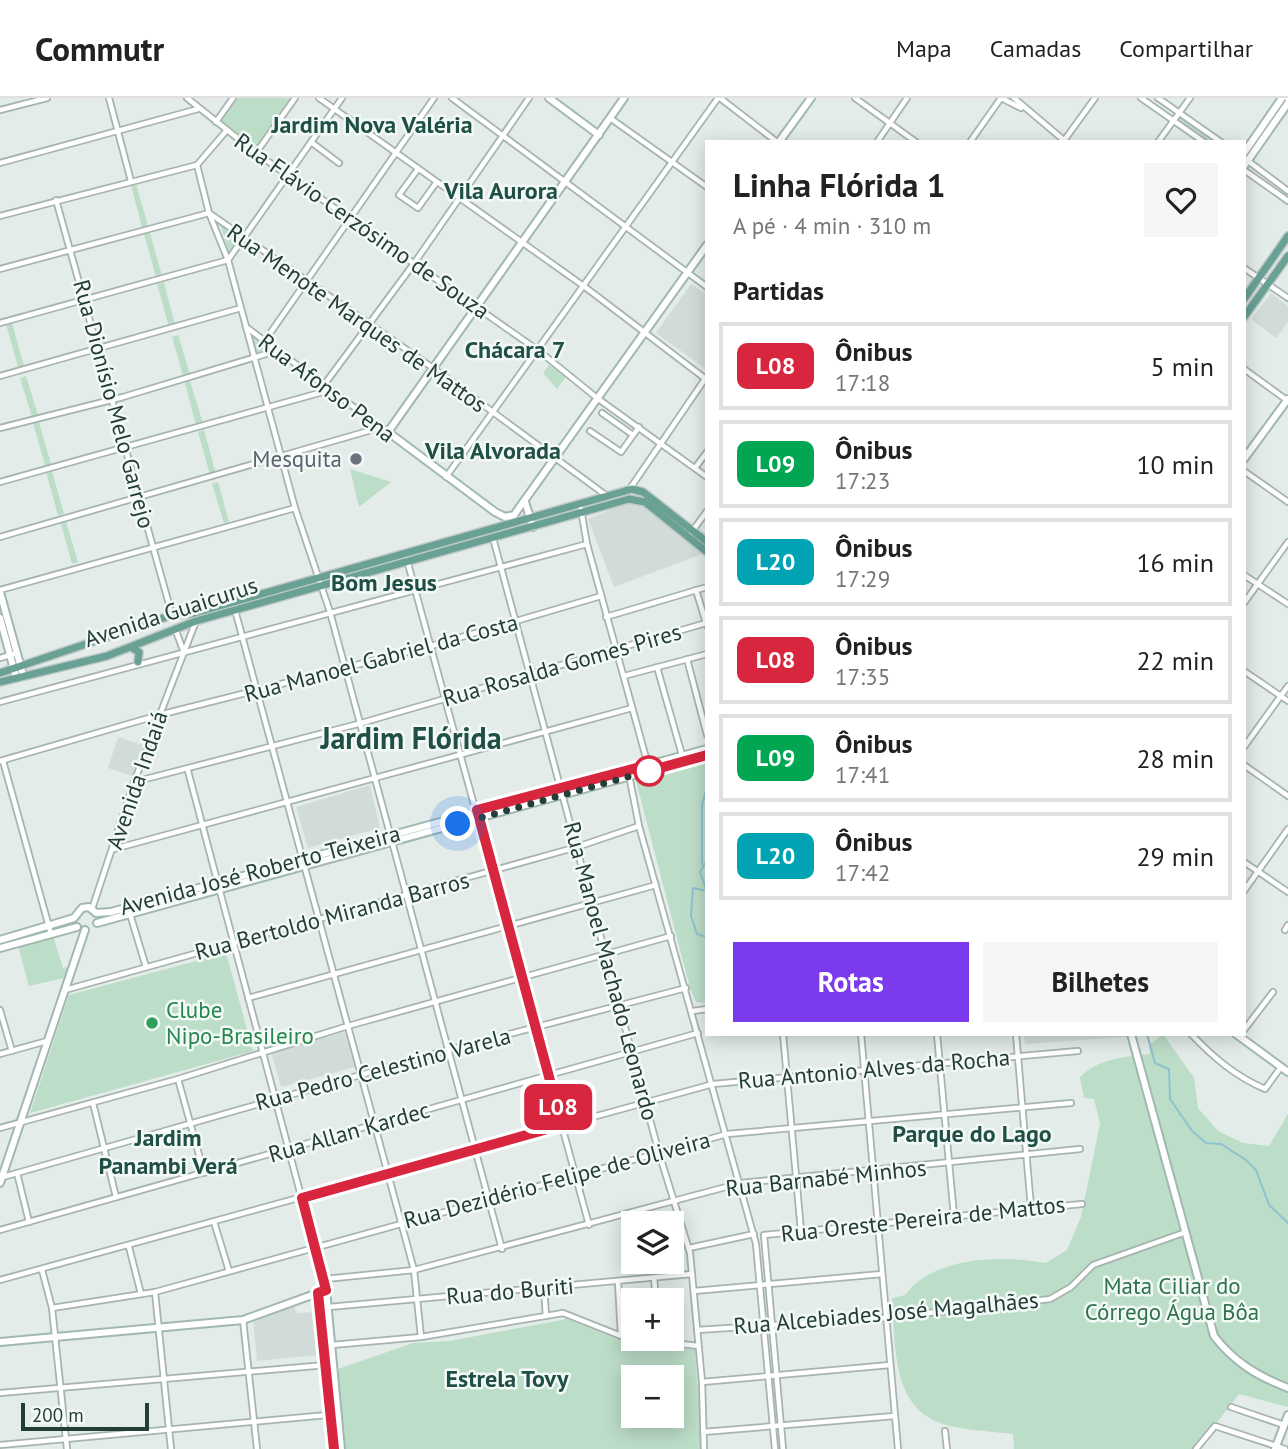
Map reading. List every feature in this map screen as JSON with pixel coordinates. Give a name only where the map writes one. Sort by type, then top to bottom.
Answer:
[{"type":"main road","points":[[1246,296],[1288,236]]},
{"type":"main road","points":[[1246,314],[1288,256]]},
{"type":"main road","points":[[630,490],[643,492],[705,550]]},
{"type":"main road","name":"Avenida Guaicurus","points":[[581,508],[592,501],[630,490]]},
{"type":"main road","name":"Avenida Guaicurus","points":[[0,673],[107,656],[234,606],[317,578],[407,558],[581,508],[637,499],[691,534]]},
{"type":"main road","points":[[691,534],[705,541]]},
{"type":"main road","name":"Avenida Guaicurus","points":[[0,682],[100,637],[172,612],[191,614],[321,588],[407,558]]},
{"type":"main road","points":[[172,612],[177,624],[176,631]]},
{"type":"main road","points":[[100,637],[92,651],[98,656],[107,656]]},
{"type":"main road","points":[[132,648],[139,652],[138,662]]},
{"type":"street","points":[[0,110],[47,98]]},
{"type":"street","points":[[109,98],[131,181]]},
{"type":"street","name":"Rua Flávio Cerzósimo de Souza","points":[[187,98],[256,153],[290,174],[539,351],[597,398],[705,476]]},
{"type":"street","points":[[216,122],[233,98]]},
{"type":"street","points":[[256,153],[295,98]]},
{"type":"street","points":[[319,98],[585,287],[705,377]]},
{"type":"street","points":[[0,323],[228,260],[342,98]]},
{"type":"street","points":[[264,342],[434,98]]},
{"type":"street","points":[[452,98],[705,286]]},
{"type":"street","points":[[324,385],[415,262],[529,98]]},
{"type":"street","points":[[549,98],[599,135]]},
{"type":"street","points":[[388,432],[624,98]]},
{"type":"street","points":[[445,477],[539,351],[719,98],[775,140]]},
{"type":"street","points":[[780,140],[811,98]]},
{"type":"street","points":[[855,98],[913,140]]},
{"type":"street","points":[[878,140],[907,98]]},
{"type":"street","points":[[971,140],[1001,98],[1025,109]]},
{"type":"street","points":[[1014,98],[1064,140]]},
{"type":"street","points":[[1066,140],[1095,98]]},
{"type":"street","points":[[1141,98],[1201,140]]},
{"type":"street","points":[[1158,98],[1218,140]]},
{"type":"street","points":[[1160,140],[1190,98]]},
{"type":"street","points":[[1246,159],[1286,99]]},
{"type":"street","points":[[0,163],[199,109]]},
{"type":"street","points":[[610,118],[705,186]]},
{"type":"street","points":[[0,216],[197,165],[227,130]]},
{"type":"street","points":[[311,142],[339,163]]},
{"type":"street","points":[[1246,162],[1288,191]]},
{"type":"street","points":[[1246,162],[1288,201]]},
{"type":"street","points":[[197,165],[209,213],[228,260],[295,508],[330,612],[358,724],[502,1249]]},
{"type":"street","points":[[418,169],[399,195],[414,207],[418,208],[436,183]]},
{"type":"street","name":"Rua Dionísio Melo Garrejo","points":[[56,200],[172,612]]},
{"type":"street","points":[[0,269],[209,213]]},
{"type":"street","name":"Rua Menote Marques de Mattos","points":[[209,213],[308,279],[607,496]]},
{"type":"street","points":[[492,535],[495,512],[510,517],[525,502],[705,248]]},
{"type":"street","points":[[1246,269],[1288,298]]},
{"type":"street","points":[[0,376],[241,308]]},
{"type":"street","name":"Rua Afonso Pena","points":[[245,326],[495,512]]},
{"type":"street","points":[[0,428],[253,360],[276,351]]},
{"type":"street","points":[[1246,370],[1288,400],[1246,456]]},
{"type":"street","points":[[630,490],[660,442],[705,379]]},
{"type":"street","points":[[0,482],[330,390]]},
{"type":"street","points":[[602,413],[633,435]]},
{"type":"street","points":[[0,537],[382,427]]},
{"type":"street","points":[[590,431],[621,452],[639,427]]},
{"type":"street","points":[[695,468],[705,455]]},
{"type":"street","points":[[1246,472],[1288,502]]},
{"type":"street","points":[[590,485],[594,491],[592,501]]},
{"type":"street","points":[[525,502],[532,523]]},
{"type":"street","points":[[18,672],[0,591],[295,508]]},
{"type":"street","points":[[581,508],[587,544],[648,768]]},
{"type":"street","points":[[691,534],[705,514]]},
{"type":"street","name":"Rua Manoel Machado Leonardo","points":[[492,535],[608,955],[646,1104],[689,1248],[702,1382],[705,1449]]},
{"type":"street","points":[[1246,600],[1288,542]]},
{"type":"street","points":[[0,702],[138,662],[587,544]]},
{"type":"street","points":[[407,558],[589,1225]]},
{"type":"street","points":[[1246,576],[1288,604]]},
{"type":"street","points":[[606,617],[705,588]]},
{"type":"street","points":[[696,590],[705,621]]},
{"type":"street","name":"Rua Manoel Gabriel da Costa","points":[[1,761],[159,715],[431,646],[601,596]]},
{"type":"street","points":[[234,606],[414,1270],[421,1337]]},
{"type":"street","points":[[0,618],[14,653]]},
{"type":"street","name":"Avenida Indaiá","points":[[94,911],[134,782],[196,621]]},
{"type":"street","name":"Rua Rosalda Gomes Pires","points":[[134,782],[188,771],[272,748],[705,624]]},
{"type":"street","points":[[176,631],[183,651]]},
{"type":"street","points":[[0,658],[14,653]]},
{"type":"street","name":"Rua Rosalda Gomes Pires","points":[[624,676],[705,654]]},
{"type":"street","points":[[687,659],[705,727]]},
{"type":"street","points":[[657,667],[682,755]]},
{"type":"street","points":[[1246,672],[1288,701]]},
{"type":"street","points":[[1246,744],[1288,686]]},
{"type":"street","points":[[114,849],[288,804],[632,708]]},
{"type":"street","name":"Avenida José Roberto Teixeira","points":[[648,768],[705,749]]},
{"type":"street","name":"Avenida José Roberto Teixeira","points":[[85,930],[129,911],[302,858],[391,838],[648,768],[705,755]]},
{"type":"street","points":[[1,761],[50,931]]},
{"type":"street","points":[[1246,766],[1288,796]]},
{"type":"street","points":[[188,771],[216,886],[325,1279],[332,1345],[334,1449]]},
{"type":"street","points":[[629,773],[639,826],[754,1234],[775,1449]]},
{"type":"street","name":"Rua Bertoldo Miranda Barros","points":[[65,990],[577,848],[639,826]]},
{"type":"street","points":[[1246,888],[1288,829]]},
{"type":"street","points":[[216,886],[305,866],[391,838]]},
{"type":"street","points":[[1246,863],[1288,892]]},
{"type":"street","points":[[248,998],[656,885]]},
{"type":"street","name":"Avenida José Roberto Teixeira","points":[[0,948],[50,931],[74,918],[82,908],[94,911],[129,911]]},
{"type":"street","name":"Avenida José Roberto Teixeira","points":[[94,911],[97,923]]},
{"type":"street","points":[[129,911],[146,967]]},
{"type":"street","points":[[1,1180],[85,930],[77,926],[74,918]]},
{"type":"street","name":"Avenida José Roberto Teixeira","points":[[0,940],[77,926]]},
{"type":"street","points":[[0,1128],[178,1079],[348,1026],[671,936]]},
{"type":"street","name":"Rua Pedro Celestino Varela","points":[[1,1180],[190,1122],[447,1050],[686,988]]},
{"type":"street","points":[[1246,1026],[1273,992]]},
{"type":"street","points":[[693,1011],[705,1009]]},
{"type":"street","points":[[0,1010],[12,1051]]},
{"type":"street","name":"Rua Allan Kardec","points":[[0,1230],[550,1077],[698,1033]]},
{"type":"street","points":[[783,1036],[802,1231]]},
{"type":"street","points":[[861,1036],[898,1449]]},
{"type":"street","points":[[937,1036],[954,1216]]},
{"type":"street","points":[[1016,1036],[1031,1208]]},
{"type":"street","points":[[1132,1036],[1213,1336],[1229,1356],[1288,1388]]},
{"type":"street","points":[[1194,1036],[1219,1063],[1243,1080],[1265,1089],[1281,1067]]},
{"type":"street","points":[[1242,1036],[1288,1072]]},
{"type":"street","points":[[0,1054],[47,1041]]},
{"type":"street","name":"Rua Antonio Alves da Rocha","points":[[0,1280],[387,1176],[713,1084],[1078,1051]]},
{"type":"street","points":[[178,1079],[204,1173]]},
{"type":"street","points":[[93,1103],[116,1197]]},
{"type":"street","name":"Rua Dezidério Felipe de Oliveira","points":[[52,1308],[155,1292],[727,1134],[1071,1103]]},
{"type":"street","name":"Rua Barnabé Minhos","points":[[325,1279],[414,1270],[502,1249],[741,1183],[1027,1157],[1080,1149]]},
{"type":"street","points":[[17,1173],[29,1222]]},
{"type":"street","name":"Rua Oreste Pereira de Mattos","points":[[768,1286],[764,1235],[1082,1204]]},
{"type":"street","points":[[214,1223],[229,1271]]},
{"type":"street","name":"Rua Alcebiades José Magalhães","points":[[697,1329],[885,1318],[1050,1298],[1071,1287],[1093,1265],[1183,1233]]},
{"type":"street","name":"Rua Oreste Pereira de Mattos","points":[[689,1248],[754,1234]]},
{"type":"street","points":[[128,1247],[141,1294]]},
{"type":"street","points":[[41,1270],[52,1308],[67,1449]]},
{"type":"street","name":"Rua do Buriti","points":[[329,1307],[692,1274]]},
{"type":"street","points":[[694,1291],[882,1275]]},
{"type":"street","points":[[654,1278],[655,1288]]},
{"type":"street","points":[[332,1345],[421,1337],[571,1314],[621,1336],[618,1281]]},
{"type":"street","points":[[768,1286],[783,1449]]},
{"type":"street","points":[[544,1288],[546,1316]]},
{"type":"street","points":[[0,1342],[243,1320],[326,1290]]},
{"type":"street","points":[[155,1292],[171,1449]]},
{"type":"street","points":[[318,1293],[324,1365],[341,1449]]},
{"type":"street","points":[[243,1320],[257,1449]]},
{"type":"street","points":[[684,1344],[698,1346]]},
{"type":"street","points":[[0,1393],[333,1364]]},
{"type":"street","points":[[702,1382],[890,1365]]},
{"type":"street","points":[[1231,1407],[1284,1425]]},
{"type":"street","points":[[0,1445],[334,1414]]},
{"type":"street","points":[[1276,1447],[1288,1415]]},
{"type":"street","points":[[703,1432],[895,1416]]},
{"type":"street","points":[[1196,1449],[1215,1426],[1285,1449]]},
{"type":"street","points":[[945,1431],[947,1449]]},
{"type":"shaded area","points":[[691,284],[705,294],[705,369],[656,333]]},
{"type":"shaded area","points":[[1271,293],[1288,306],[1288,322],[1276,338],[1251,319]]},
{"type":"shaded area","points":[[628,502],[643,506],[702,554],[614,587],[588,519]]},
{"type":"shaded area","points":[[118,737],[143,745],[132,776],[108,768]]},
{"type":"shaded area","points":[[370,785],[380,828],[308,848],[296,807]]},
{"type":"shaded area","points":[[345,1032],[355,1067],[281,1087],[271,1052]]},
{"type":"shaded area","points":[[1024,1036],[1139,1036],[1025,1044]]},
{"type":"shaded area","points":[[294,1305],[296,1313],[316,1312],[319,1355],[257,1361],[253,1320]]},
{"type":"green space","points":[[236,98],[290,98],[254,150],[218,126]]},
{"type":"green space","points":[[1181,117],[1213,140],[1204,140],[1178,121]]},
{"type":"green space","points":[[136,184],[148,226],[142,227],[131,185]]},
{"type":"green space","points":[[220,223],[242,238],[229,254]]},
{"type":"green space","points":[[150,233],[162,276],[156,277],[144,234]]},
{"type":"green space","points":[[164,282],[175,325],[169,327],[157,284]]},
{"type":"green space","points":[[12,323],[24,366],[18,367],[6,324]]},
{"type":"green space","points":[[247,330],[273,351],[254,356]]},
{"type":"green space","points":[[178,335],[190,374],[183,376],[172,337]]},
{"type":"green space","points":[[549,365],[566,377],[557,389],[543,373]]},
{"type":"green space","points":[[26,376],[38,415],[32,417],[20,378]]},
{"type":"green space","points":[[190,381],[203,423],[196,425],[185,383]]},
{"type":"green space","points":[[39,422],[51,464],[45,465],[33,423]]},
{"type":"green space","points":[[204,430],[216,474],[210,475],[198,432]]},
{"type":"green space","points":[[350,469],[391,482],[359,507]]},
{"type":"green space","points":[[52,471],[64,514],[58,515],[46,472]]},
{"type":"green space","points":[[218,482],[229,522],[224,523],[212,484]]},
{"type":"green space","points":[[66,522],[78,562],[72,564],[61,524]]},
{"type":"green space","points":[[705,761],[705,1003],[696,1002],[690,988],[635,777],[662,774]]},
{"type":"green space","points":[[53,936],[63,968],[72,966],[68,977],[29,986],[18,946]]},
{"type":"green space","name":"Clube Nipo-Brasileiro","points":[[226,953],[253,1051],[30,1113],[69,995]]},
{"type":"green space","name":"Mata Ciliar do Córrego Água Bôa","points":[[1164,1036],[1194,1078],[1198,1108],[1218,1131],[1243,1143],[1269,1146],[1288,1114],[1288,1407],[1239,1394],[1196,1449],[1014,1449],[1013,1434],[951,1426],[926,1416],[913,1403],[899,1372],[892,1298],[905,1295],[917,1282],[933,1272],[951,1266],[990,1259],[1046,1263],[1067,1250],[1081,1217],[1100,1124],[1094,1099],[1084,1098],[1080,1077],[1104,1062],[1150,1054],[1149,1045]]},
{"type":"green space","points":[[567,1319],[621,1340],[621,1351],[695,1350],[702,1449],[344,1449],[338,1369],[413,1343],[449,1341]]},
{"type":"waterway","points":[[702,864],[702,805],[705,794]]},
{"type":"waterway","points":[[705,863],[700,872],[705,886]]},
{"type":"waterway","points":[[705,891],[693,888],[691,916],[697,934],[705,936]]},
{"type":"waterway","points":[[1148,1036],[1155,1063],[1169,1069],[1170,1099],[1192,1131],[1206,1143],[1221,1144],[1246,1160],[1256,1170],[1269,1205],[1288,1223]]},
{"type":"bus line","name":"L08","points":[[334,1449],[318,1293],[326,1290],[325,1279],[302,1198],[562,1125],[477,810],[648,765],[649,771],[705,756]]},
{"type":"place","name":"Mesquita","points":[[356,459]]},
{"type":"place","name":"Clube Nipo-Brasileiro","points":[[152,1023]]},
{"type":"district","name":"Jardim Nova Valéria","points":[[372,125]]},
{"type":"district","name":"Vila Aurora","points":[[501,191]]},
{"type":"district","name":"Chácara 7","points":[[515,350]]},
{"type":"district","name":"Vila Alvorada","points":[[493,451]]},
{"type":"district","name":"Bom Jesus","points":[[384,583]]},
{"type":"district","name":"Jardim Flórida","points":[[411,739]]},
{"type":"district","name":"Parque do Lago","points":[[972,1134]]},
{"type":"district","name":"Jardim Panambi Verá","points":[[168,1152]]},
{"type":"district","name":"Estrela Tovy","points":[[507,1379]]},
{"type":"route","points":[[458,824],[649,771]]}]
